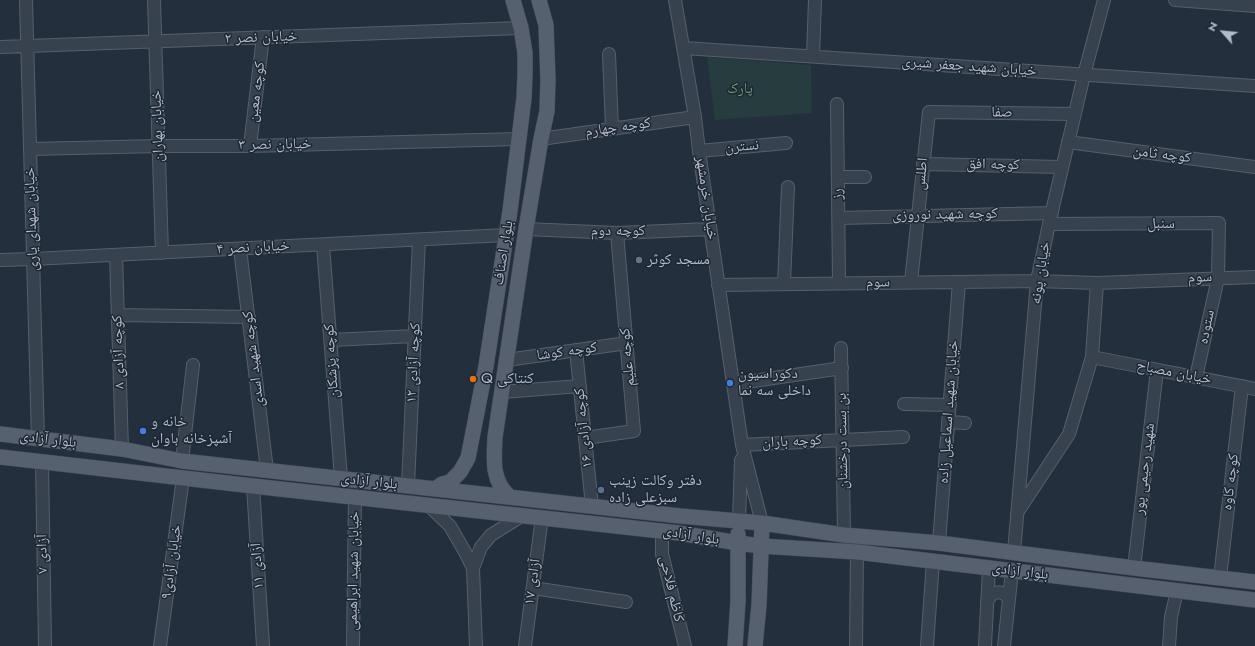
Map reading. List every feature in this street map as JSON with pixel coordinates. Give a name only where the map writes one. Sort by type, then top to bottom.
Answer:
[{"type":"main road","name":"بلوار اصناف","points":[[435,489],[442,484],[450,482],[460,472],[468,458],[486,366],[506,235],[526,74],[521,28],[513,0]]},
{"type":"main road","name":"بلوار اصناف","points":[[510,497],[503,491],[497,480],[494,458],[495,437],[526,229],[547,111],[548,80],[546,25],[539,0]]},
{"type":"main road","name":"بلوار آزادی","points":[[0,434],[122,449],[182,461],[680,516],[762,523],[844,535],[939,543],[1255,582]]},
{"type":"main road","points":[[471,444],[474,450],[481,454],[490,452],[495,447]]},
{"type":"main road","name":"بلوار آزادی","points":[[0,457],[662,531],[761,546],[857,552],[1255,600]]},
{"type":"main road","points":[[679,533],[683,528],[683,522],[680,516]]},
{"type":"main road","points":[[735,646],[738,601],[739,521]]},
{"type":"main road","points":[[755,646],[759,606],[762,523]]},
{"type":"main road","points":[[826,551],[821,546],[819,540],[821,534],[827,532]]},
{"type":"main road","points":[[738,601],[744,597],[750,597],[755,599],[759,606]]},
{"type":"street","name":"خیابان شهدای یاری","points":[[26,0],[38,439]]},
{"type":"street","name":"خیابان بهاران","points":[[154,0],[162,253]]},
{"type":"street","name":"خیابان خرمشهر","points":[[675,0],[695,117],[742,445],[762,523]]},
{"type":"street","points":[[814,56],[815,0]]},
{"type":"street","name":"خیابان پونه","points":[[1014,552],[1037,281],[1062,167],[1104,0]]},
{"type":"street","points":[[1176,0],[1255,6]]},
{"type":"street","name":"خیابان نصر ۲","points":[[0,47],[521,28]]},
{"type":"street","name":"کوچه معین","points":[[250,146],[263,37]]},
{"type":"street","name":"خیابان شهید جعفر شیری","points":[[684,48],[1255,86]]},
{"type":"street","points":[[609,54],[612,129]]},
{"type":"street","name":"رز","points":[[837,104],[839,283]]},
{"type":"street","name":"صفا","points":[[928,112],[1075,114]]},
{"type":"street","name":"اطلس","points":[[911,282],[928,112]]},
{"type":"street","name":"کوچه چهارم","points":[[541,139],[695,117]]},
{"type":"street","name":"خیابان نصر ۳","points":[[30,149],[159,146],[250,146],[519,139]]},
{"type":"street","name":"کوچه ثامن","points":[[1068,142],[1255,167]]},
{"type":"street","name":"نسترن","points":[[699,151],[786,143]]},
{"type":"street","name":"کوچه افق","points":[[923,164],[1062,167]]},
{"type":"street","points":[[838,177],[865,177]]},
{"type":"street","points":[[784,284],[788,187]]},
{"type":"street","name":"کوچه شهید نوروزی","points":[[839,218],[918,216],[1050,219]]},
{"type":"street","name":"سنبل","points":[[1050,219],[1219,223],[1218,278]]},
{"type":"street","name":"کوچه دوم","points":[[526,229],[618,232],[710,229]]},
{"type":"street","name":"کوچه علیم","points":[[585,438],[634,431],[618,232]]},
{"type":"street","name":"خیابان نصر ۴","points":[[0,260],[506,235]]},
{"type":"street","name":"کوچه آزادی ۱۲","points":[[408,486],[420,240]]},
{"type":"street","name":"کوچه پزشکان","points":[[323,244],[341,478]]},
{"type":"street","name":"کوچه شهید اسدی","points":[[240,249],[267,470]]},
{"type":"street","name":"کوچه آزادی ۸","points":[[116,255],[122,449]]},
{"type":"street","name":"سوم","points":[[718,284],[1037,281],[1097,283],[1255,277]]},
{"type":"street","name":"ستوده","points":[[1196,377],[1218,278]]},
{"type":"street","name":"خیابان شهید اسماعیل زاده","points":[[939,543],[959,282]]},
{"type":"street","points":[[1017,513],[1070,434],[1092,357],[1097,283]]},
{"type":"street","points":[[118,315],[249,317]]},
{"type":"street","points":[[330,340],[415,336]]},
{"type":"street","name":"کوچه کوشا","points":[[507,360],[627,343]]},
{"type":"street","name":"بن بست درخشنان","points":[[841,348],[844,535]]},
{"type":"street","name":"کوچه آزادی ۱۶","points":[[576,350],[592,506]]},
{"type":"street","name":"خیابان مصباح","points":[[1092,357],[1255,388]]},
{"type":"street","points":[[182,461],[193,365]]},
{"type":"street","points":[[733,384],[842,368]]},
{"type":"street","name":"شهید رحیمی پور","points":[[1134,568],[1157,370]]},
{"type":"street","points":[[502,392],[580,386]]},
{"type":"street","name":"کوچه کاوه","points":[[1220,578],[1242,386]]},
{"type":"street","points":[[904,404],[950,405]]},
{"type":"street","points":[[948,422],[965,423]]},
{"type":"street","name":"کوچه باران","points":[[742,445],[903,437]]},
{"type":"street","name":"خیابان خرمشهر","points":[[739,521],[742,445]]},
{"type":"street","name":"آزادی ۷","points":[[42,462],[45,646]]},
{"type":"street","name":"خیابان آزادی۹","points":[[160,646],[183,478]]},
{"type":"street","name":"آزادی ۱۱","points":[[252,486],[263,646]]},
{"type":"street","name":"خیابان شهید ابراهیمی","points":[[353,646],[355,496]]},
{"type":"street","points":[[428,505],[450,526],[473,568]]},
{"type":"street","points":[[476,646],[473,568],[481,547],[491,535],[523,515]]},
{"type":"street","name":"آزادی ۱۷","points":[[525,646],[542,517]]},
{"type":"street","name":"کاظم فلاحی","points":[[662,531],[662,554],[685,646]]},
{"type":"street","points":[[856,646],[857,552]]},
{"type":"street","points":[[927,646],[933,561]]},
{"type":"street","points":[[985,646],[989,568]]},
{"type":"street","points":[[1004,646],[1012,571]]},
{"type":"street","points":[[533,588],[626,602]]},
{"type":"street","points":[[1169,646],[1171,617],[1177,591]]},
{"type":"street","points":[[987,601],[991,594],[996,592],[1002,592],[1009,598]]},
{"type":"green space","name":"پارک","points":[[707,57],[811,65],[812,113],[715,120]]},
{"type":"place","name":"مسجد کوثر","points":[[639,260]]},
{"type":"place","name":"Q کنتاکی","points":[[473,379]]},
{"type":"place","name":"دکوراسیون داخلی سه نما","points":[[730,383]]},
{"type":"place","name":"خانه و آشپزخانه باوان","points":[[143,431]]},
{"type":"place","name":"دفتر وکالت زینب سبزعلی زاده","points":[[601,490]]}]
